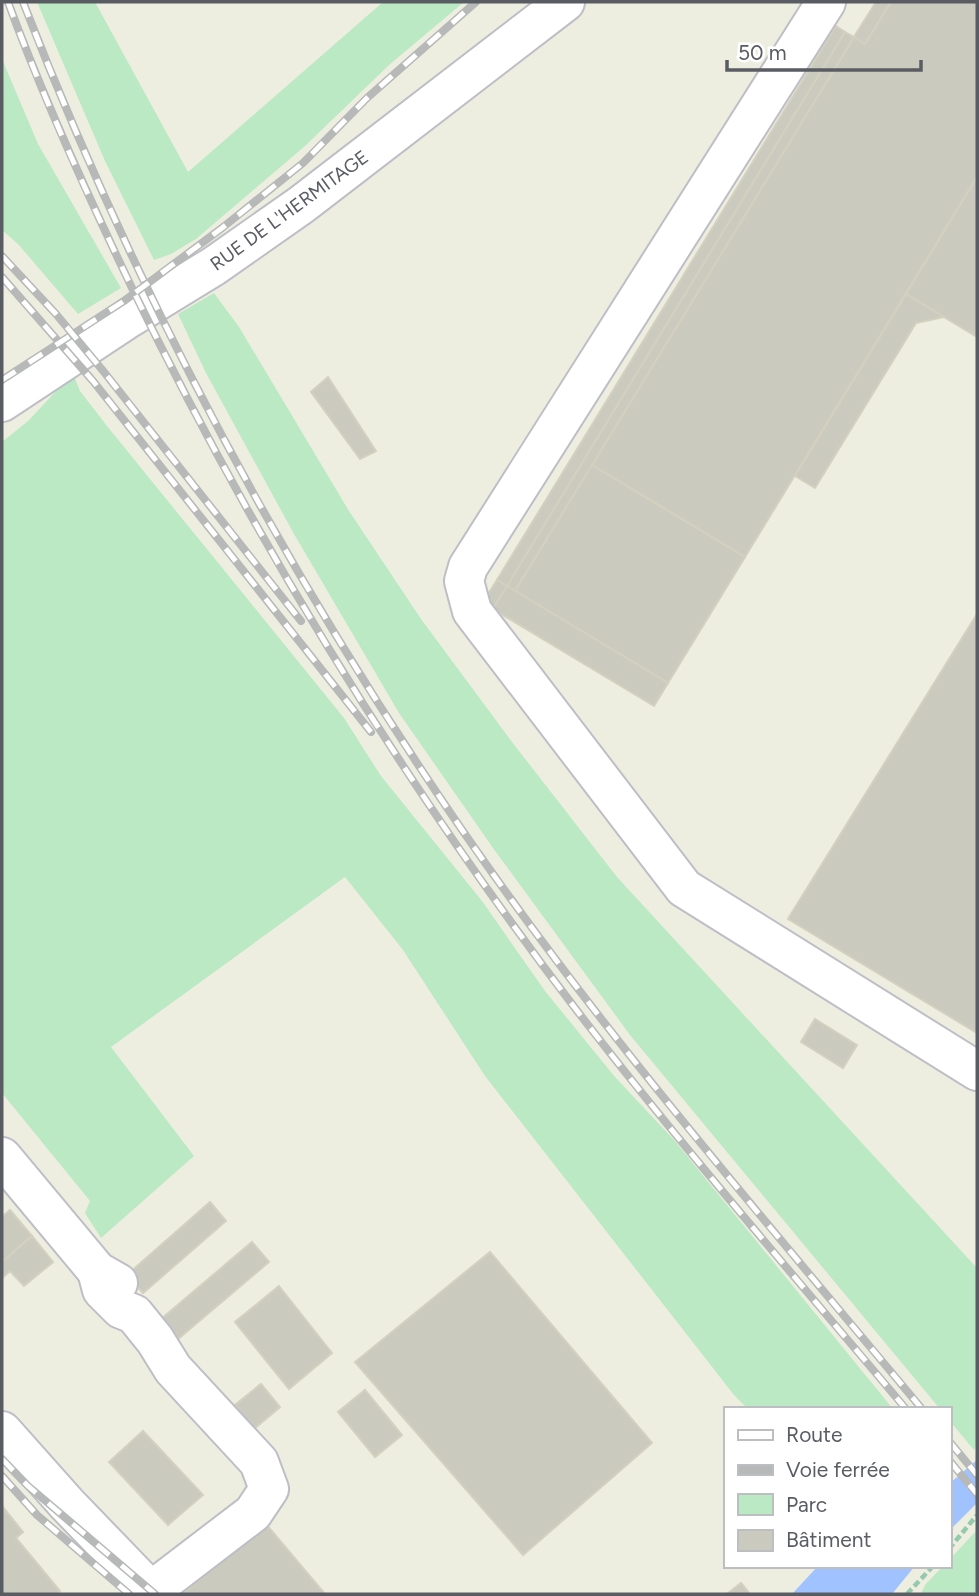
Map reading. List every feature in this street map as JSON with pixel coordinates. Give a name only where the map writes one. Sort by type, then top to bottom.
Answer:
[{"type":"street","name":"RUE DE L'HERMITAGE","points":[[2,402],[129,318],[214,266],[301,205],[565,2]]},
{"type":"street","points":[[826,2],[468,567],[464,581],[472,611],[684,888],[977,1071]]},
{"type":"street","points":[[2,1157],[97,1271],[117,1282],[132,1300],[134,1314],[173,1369],[259,1462],[269,1489],[253,1513],[149,1592],[2,1431]]},
{"type":"path","points":[[951,1547],[977,1515]]},
{"type":"path","points":[[907,1594],[931,1568]]},
{"type":"green space","points":[[37,2],[95,2],[188,172],[383,2],[464,2],[389,65],[305,146],[196,239],[171,254],[154,260],[105,161]]},
{"type":"green space","points":[[2,59],[38,144],[121,288],[78,314],[18,244],[2,230]]},
{"type":"green space","points":[[214,293],[239,327],[349,511],[421,619],[617,877],[977,1268],[977,1446],[974,1450],[951,1422],[951,1407],[938,1407],[630,1035],[493,848],[399,713],[294,534],[206,373],[178,314]]},
{"type":"green space","points":[[74,376],[80,391],[107,426],[344,718],[381,776],[482,901],[545,991],[615,1077],[674,1140],[891,1407],[746,1407],[485,1076],[403,950],[345,877],[111,1047],[194,1156],[101,1238],[85,1213],[90,1201],[2,1093],[2,442],[28,421]]},
{"type":"green space","points":[[977,1530],[977,1594],[921,1594],[925,1585],[941,1568],[951,1568],[951,1558]]},
{"type":"water","points":[[977,1460],[977,1503],[951,1529],[951,1482]]},
{"type":"water","points":[[816,1568],[913,1568],[892,1594],[792,1594]]},
{"type":"building","points":[[876,2],[891,2],[865,44],[854,37]]},
{"type":"building","points":[[891,2],[977,2],[977,177],[745,557],[592,465],[854,37],[865,44]]},
{"type":"building","points":[[836,26],[845,32],[507,586],[497,580]]},
{"type":"building","points":[[845,32],[854,37],[515,591],[507,586]]},
{"type":"building","points":[[977,177],[977,337],[906,294]]},
{"type":"building","points":[[906,294],[944,317],[916,323],[815,488],[795,476]]},
{"type":"building","points":[[328,377],[376,451],[360,459],[311,392]]},
{"type":"building","points":[[592,465],[745,557],[668,683],[515,591]]},
{"type":"building","points":[[497,580],[507,586],[493,609],[483,602]]},
{"type":"building","points":[[507,586],[668,683],[654,706],[493,609]]},
{"type":"building","points":[[977,614],[977,1033],[788,919]]},
{"type":"building","points":[[815,1019],[857,1045],[843,1068],[801,1042]]},
{"type":"building","points":[[210,1202],[226,1221],[143,1293],[127,1275]]},
{"type":"building","points":[[10,1210],[32,1236],[2,1262],[2,1217]]},
{"type":"building","points":[[32,1236],[53,1262],[24,1286],[10,1271],[2,1278],[2,1262]]},
{"type":"building","points":[[252,1242],[269,1262],[178,1339],[161,1319]]},
{"type":"building","points":[[490,1252],[652,1443],[523,1555],[355,1362]]},
{"type":"building","points":[[279,1286],[332,1353],[289,1389],[235,1322]]},
{"type":"building","points":[[261,1384],[280,1407],[254,1429],[235,1405]]},
{"type":"building","points":[[365,1390],[402,1435],[375,1457],[338,1412]]},
{"type":"building","points":[[143,1431],[203,1495],[168,1525],[109,1462]]},
{"type":"building","points":[[2,1506],[23,1532],[16,1538],[60,1591],[56,1594],[2,1594]]},
{"type":"building","points":[[266,1524],[325,1594],[182,1594]]},
{"type":"building","points":[[741,1583],[750,1594],[727,1594]]},
{"type":"railway","points":[[8,2],[82,182],[180,383],[282,570],[394,751],[514,927],[578,1012],[699,1163],[904,1407]]},
{"type":"railway","points":[[23,2],[65,106],[157,309],[261,507],[376,699],[437,793],[550,953],[671,1107],[920,1407]]},
{"type":"railway","points":[[2,380],[124,301],[222,228],[303,163],[367,98],[476,2]]},
{"type":"railway","points":[[2,256],[56,314],[104,372],[301,621]]},
{"type":"railway","points":[[2,277],[93,381],[371,732]]},
{"type":"railway","points":[[951,1443],[977,1475]]},
{"type":"railway","points":[[2,1459],[28,1486],[155,1594]]},
{"type":"railway","points":[[951,1462],[977,1494]]},
{"type":"railway","points":[[2,1476],[37,1515],[129,1594]]}]
